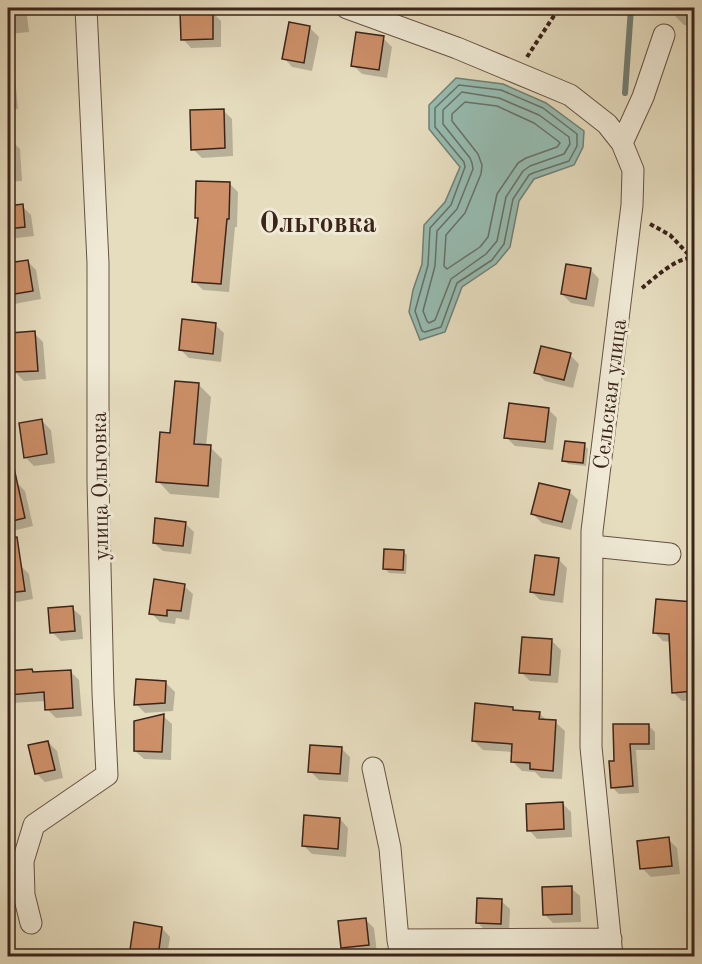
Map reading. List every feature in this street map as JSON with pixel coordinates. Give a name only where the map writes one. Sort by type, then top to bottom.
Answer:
[{"type":"street","name":"улица Ольговка","points":[[31,923],[24,895],[23,861],[34,825],[107,775],[98,482],[98,263],[86,8]]},
{"type":"street","name":"Сельская улица","points":[[347,8],[457,48],[570,95],[607,124],[622,143],[633,170],[632,205],[592,531],[591,747],[611,948]]},
{"type":"street","points":[[622,143],[643,97],[664,35]]},
{"type":"street","points":[[592,546],[670,554]]},
{"type":"street","points":[[373,768],[390,848],[399,949],[611,948]]},
{"type":"path","points":[[526,59],[559,8]]},
{"type":"path","points":[[642,289],[673,265],[693,257],[670,235],[644,221]]},
{"type":"water","points":[[456,78],[503,84],[546,103],[584,131],[583,147],[574,165],[534,179],[519,201],[510,247],[496,264],[462,287],[445,332],[420,340],[409,312],[413,290],[422,264],[424,225],[445,202],[460,167],[429,129],[429,105]]},
{"type":"building","points":[[180,11],[213,11],[213,39],[181,40]]},
{"type":"building","points":[[289,22],[310,26],[304,63],[282,59]]},
{"type":"building","points":[[356,32],[384,36],[379,70],[351,66]]},
{"type":"building","points":[[224,109],[225,148],[191,150],[190,110]]},
{"type":"building","points":[[196,181],[230,182],[229,219],[227,219],[221,284],[192,282],[198,218],[195,218]]},
{"type":"building","points":[[23,204],[25,227],[8,229],[8,206]]},
{"type":"building","points":[[28,260],[33,291],[8,295],[8,263]]},
{"type":"building","points":[[566,264],[591,268],[586,299],[561,294]]},
{"type":"building","points":[[182,319],[216,323],[213,354],[179,350]]},
{"type":"building","points":[[35,331],[38,371],[13,372],[10,333]]},
{"type":"building","points":[[541,346],[571,353],[564,380],[534,373]]},
{"type":"building","points":[[175,381],[199,383],[194,444],[211,445],[208,486],[156,482],[160,432],[170,433]]},
{"type":"building","points":[[509,403],[549,408],[545,442],[504,438]]},
{"type":"building","points":[[42,419],[47,454],[24,458],[19,423]]},
{"type":"building","points":[[565,441],[585,443],[583,463],[562,461]]},
{"type":"building","points":[[14,468],[25,518],[8,522],[8,469]]},
{"type":"building","points":[[539,483],[570,490],[562,522],[531,514]]},
{"type":"building","points":[[155,518],[186,522],[183,546],[153,543]]},
{"type":"building","points":[[17,537],[25,591],[8,593],[8,538]]},
{"type":"building","points":[[384,549],[404,550],[403,570],[383,569]]},
{"type":"building","points":[[535,555],[559,558],[554,595],[530,592]]},
{"type":"building","points":[[154,579],[185,584],[181,611],[167,610],[167,616],[149,614]]},
{"type":"building","points":[[656,599],[694,602],[694,691],[672,693],[669,634],[653,633]]},
{"type":"building","points":[[73,606],[75,631],[50,633],[48,608]]},
{"type":"building","points":[[522,637],[552,639],[550,675],[519,673]]},
{"type":"building","points":[[32,669],[33,672],[71,670],[73,708],[45,710],[44,692],[8,695],[8,671]]},
{"type":"building","points":[[136,679],[166,681],[165,703],[134,705]]},
{"type":"building","points":[[475,703],[540,712],[539,719],[556,720],[553,771],[530,769],[530,763],[511,762],[512,744],[472,741]]},
{"type":"building","points":[[164,714],[162,752],[134,751],[134,721]]},
{"type":"building","points":[[613,724],[649,724],[649,744],[630,744],[633,786],[611,788],[609,761],[614,761]]},
{"type":"building","points":[[48,741],[55,770],[35,774],[28,745]]},
{"type":"building","points":[[310,745],[342,747],[340,774],[308,772]]},
{"type":"building","points":[[563,802],[564,829],[527,831],[526,804]]},
{"type":"building","points":[[304,815],[340,818],[338,849],[302,846]]},
{"type":"building","points":[[669,837],[672,866],[640,869],[637,841]]},
{"type":"building","points":[[572,886],[572,914],[543,915],[542,887]]},
{"type":"building","points":[[477,898],[502,899],[501,924],[476,923]]},
{"type":"building","points":[[366,918],[369,945],[341,948],[338,921]]},
{"type":"building","points":[[134,922],[162,927],[158,957],[129,957]]},
{"type":"waterway","points":[[625,93],[631,8]]},
{"type":"district","name":"Ольговка","points":[[318,222]]}]
